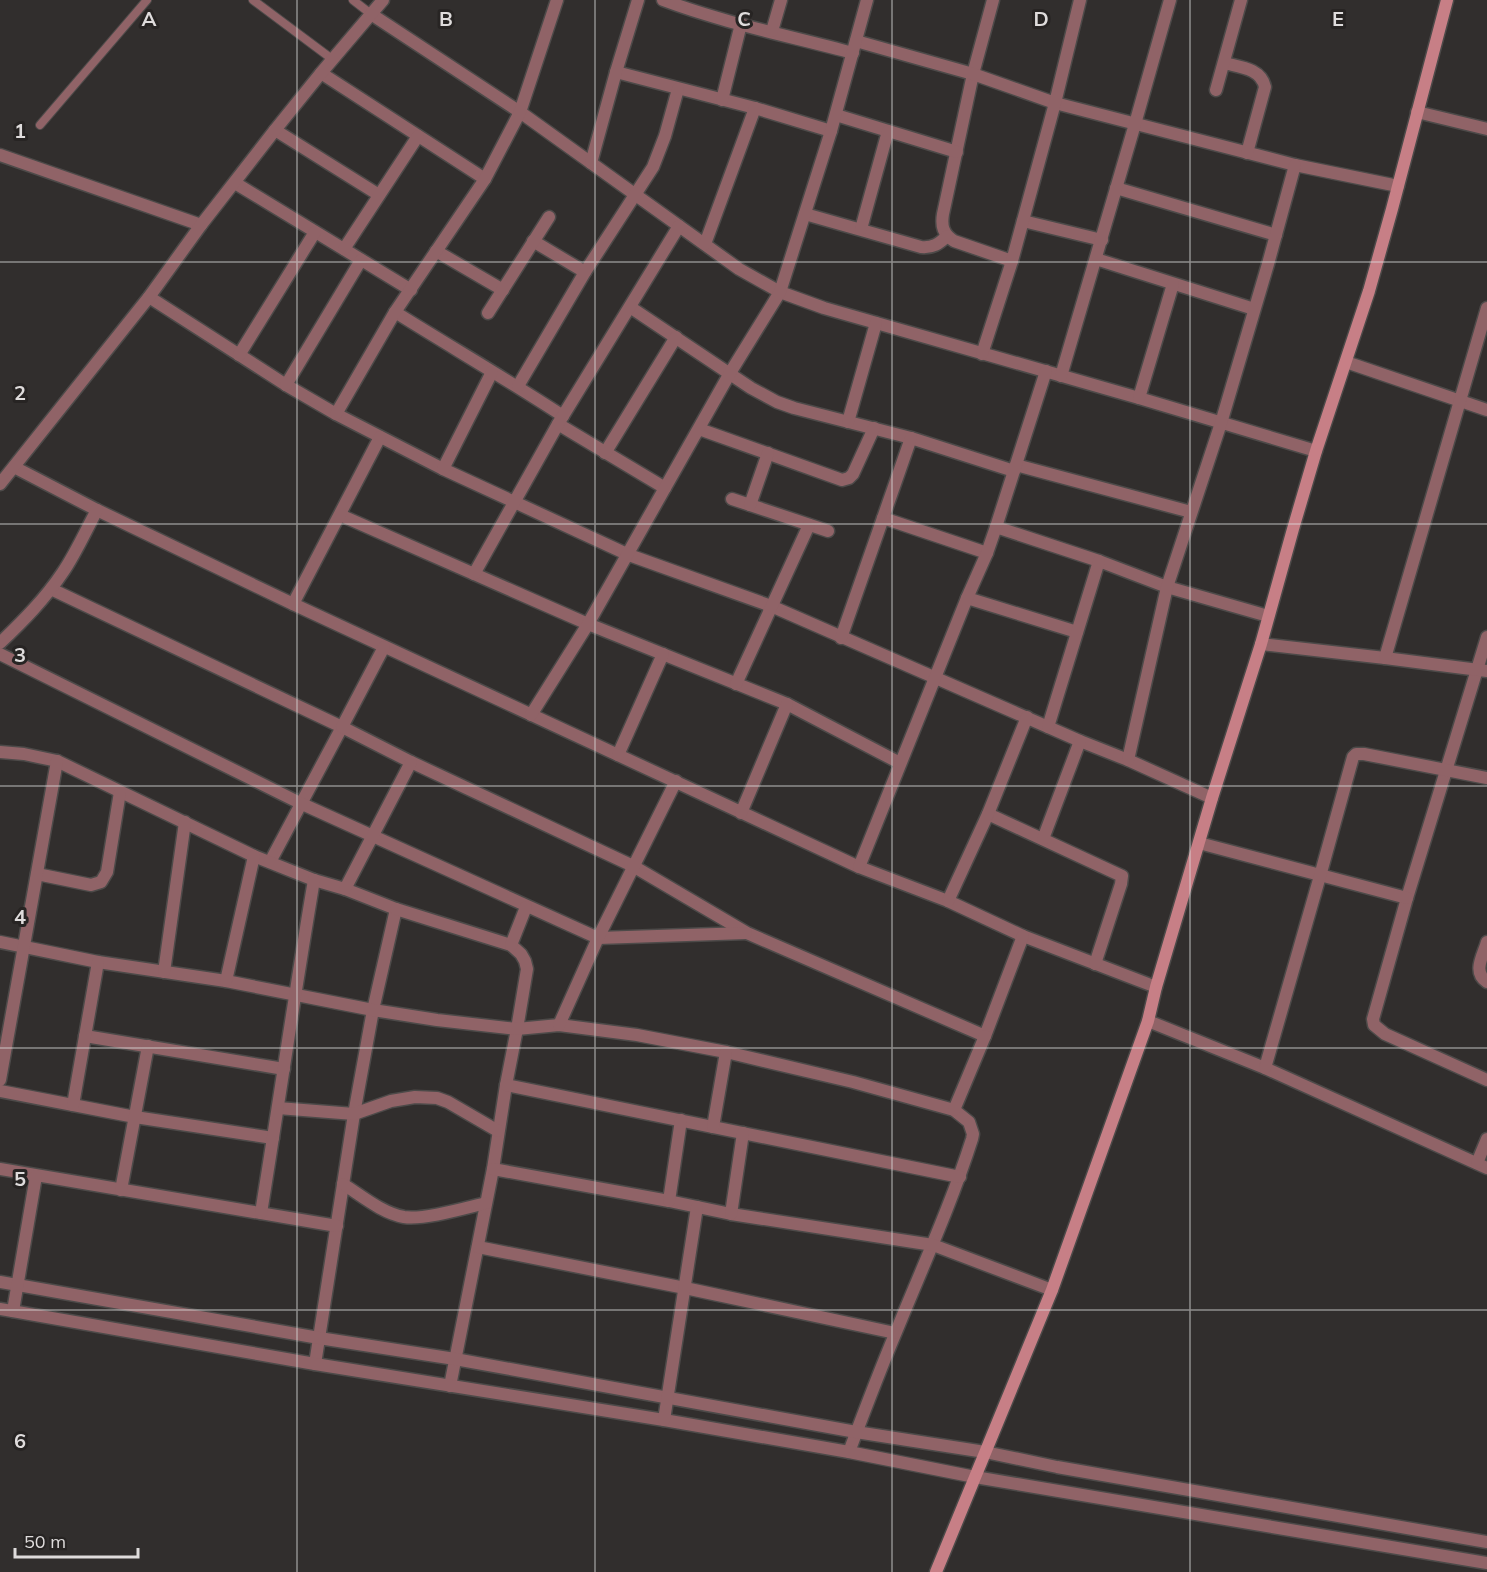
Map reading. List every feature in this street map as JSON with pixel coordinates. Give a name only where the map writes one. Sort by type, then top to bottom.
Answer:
[{"type":"main road","points":[[936,1572],[1052,1290],[1148,1021],[1156,987],[1261,644],[1316,452],[1372,282],[1447,0]]},
{"type":"street","points":[[0,484],[150,297],[201,225],[275,130],[383,0]]},
{"type":"street","points":[[336,414],[395,312],[485,179],[520,112],[557,0]]},
{"type":"street","points":[[591,163],[638,0]]},
{"type":"street","points":[[663,0],[772,32],[855,47],[973,74],[1055,103],[1246,153],[1398,186]]},
{"type":"street","points":[[772,32],[781,0]]},
{"type":"street","points":[[531,715],[588,624],[730,373],[780,292],[836,115],[867,0]]},
{"type":"street","points":[[993,0],[973,74],[942,226],[947,236],[954,241],[1012,261]]},
{"type":"street","points":[[982,354],[1012,261],[1080,0]]},
{"type":"street","points":[[1061,376],[1170,0]]},
{"type":"street","points":[[1216,90],[1241,0]]},
{"type":"street","points":[[371,14],[520,112],[739,269],[780,292],[824,308],[1139,398],[1316,452]]},
{"type":"street","points":[[722,100],[741,24]]},
{"type":"street","points":[[1224,63],[1254,72],[1263,81],[1264,87],[1246,153]]},
{"type":"street","points":[[616,72],[755,108],[831,131]]},
{"type":"street","points":[[321,73],[485,179]]},
{"type":"street","points":[[518,386],[585,272],[653,167],[665,136],[678,89]]},
{"type":"street","points":[[705,244],[755,108]]},
{"type":"street","points":[[1417,112],[1487,129]]},
{"type":"street","points":[[836,115],[957,152]]},
{"type":"street","points":[[275,130],[379,195]]},
{"type":"street","points":[[861,229],[888,131]]},
{"type":"street","points":[[344,249],[418,135]]},
{"type":"street","points":[[0,154],[201,225]]},
{"type":"street","points":[[1128,760],[1167,587],[1221,423],[1295,165]]},
{"type":"street","points":[[235,183],[411,290]]},
{"type":"street","points":[[1116,188],[1276,235]]},
{"type":"street","points":[[805,214],[921,247],[930,248],[947,236]]},
{"type":"street","points":[[488,313],[549,217]]},
{"type":"street","points":[[1023,221],[1102,240]]},
{"type":"street","points":[[474,574],[561,420],[679,226]]},
{"type":"street","points":[[239,355],[315,232]]},
{"type":"street","points":[[533,241],[585,272]]},
{"type":"street","points":[[436,251],[503,290]]},
{"type":"street","points":[[1096,259],[1254,309]]},
{"type":"street","points":[[286,385],[361,260]]},
{"type":"street","points":[[1139,398],[1173,284]]},
{"type":"street","points":[[150,297],[286,385],[336,414],[515,503],[628,555],[771,606],[1212,798]]},
{"type":"street","points":[[630,307],[751,388],[777,402],[1015,468],[1191,512]]},
{"type":"street","points":[[1385,658],[1460,402],[1484,333],[1487,308]]},
{"type":"street","points":[[395,312],[518,386],[605,453],[665,489]]},
{"type":"street","points":[[848,422],[876,323]]},
{"type":"street","points":[[605,453],[676,337]]},
{"type":"street","points":[[1346,362],[1487,410]]},
{"type":"street","points":[[859,867],[967,597],[987,553],[1046,371]]},
{"type":"street","points":[[443,469],[492,372]]},
{"type":"street","points":[[699,429],[839,479],[845,479],[853,474],[874,428]]},
{"type":"street","points":[[293,604],[380,437]]},
{"type":"street","points":[[841,638],[911,438]]},
{"type":"street","points":[[750,505],[768,453]]},
{"type":"street","points":[[14,467],[293,604],[859,867],[948,901],[1023,936],[1156,987]]},
{"type":"street","points":[[732,499],[828,531]]},
{"type":"street","points":[[0,643],[32,612],[51,589],[98,510]]},
{"type":"street","points":[[340,515],[588,624],[787,704],[900,763]]},
{"type":"street","points":[[883,518],[987,553]]},
{"type":"street","points":[[736,684],[809,525]]},
{"type":"street","points":[[996,527],[1099,561],[1167,587],[1268,616]]},
{"type":"street","points":[[1048,727],[1099,561]]},
{"type":"street","points":[[51,589],[633,866],[747,933],[985,1036]]},
{"type":"street","points":[[967,597],[1077,632]]},
{"type":"street","points":[[1487,637],[1482,671],[1446,770],[1373,1019],[1374,1025],[1385,1034],[1487,1080]]},
{"type":"street","points":[[1261,644],[1482,671]]},
{"type":"street","points":[[270,862],[384,647]]},
{"type":"street","points":[[0,654],[300,803],[598,938],[747,933]]},
{"type":"street","points":[[618,755],[663,654]]},
{"type":"street","points":[[741,813],[787,704]]},
{"type":"street","points":[[948,901],[988,814],[1026,717]]},
{"type":"street","points":[[1043,839],[1080,741]]},
{"type":"street","points":[[0,752],[57,761],[254,856],[396,909],[511,945],[521,954],[527,969],[478,1247],[450,1386]]},
{"type":"street","points":[[1265,1068],[1354,755],[1359,753],[1487,778]]},
{"type":"street","points":[[0,1080],[6,1019],[25,947],[57,761]]},
{"type":"street","points":[[345,889],[411,762]]},
{"type":"street","points":[[559,1025],[598,938],[676,781]]},
{"type":"street","points":[[38,874],[91,885],[100,882],[107,872],[120,792]]},
{"type":"street","points":[[988,814],[1122,876],[1095,964]]},
{"type":"street","points":[[164,972],[185,822]]},
{"type":"street","points":[[1199,843],[1407,898]]},
{"type":"street","points":[[226,981],[254,856]]},
{"type":"street","points":[[261,1213],[285,1068],[294,994],[314,880]]},
{"type":"street","points":[[511,945],[526,907]]},
{"type":"street","points":[[315,1364],[354,1114],[373,1010],[396,909]]},
{"type":"street","points":[[954,1110],[1023,936]]},
{"type":"street","points":[[0,942],[98,962],[226,981],[437,1020],[517,1029],[559,1025],[637,1035],[726,1052],[853,1082],[954,1110],[969,1122],[973,1134],[960,1177],[895,1333],[849,1452]]},
{"type":"street","points":[[1487,942],[1479,970],[1481,977],[1487,982]]},
{"type":"street","points":[[73,1105],[98,962]]},
{"type":"street","points":[[1148,1021],[1265,1068],[1482,1165],[1487,1139]]},
{"type":"street","points":[[85,1036],[285,1068]]},
{"type":"street","points":[[121,1190],[148,1046]]},
{"type":"street","points":[[713,1126],[726,1052]]},
{"type":"street","points":[[506,1085],[960,1177]]},
{"type":"street","points":[[0,1091],[135,1117],[273,1138]]},
{"type":"street","points":[[278,1108],[354,1114],[390,1101],[415,1096],[437,1098],[454,1105],[498,1131]]},
{"type":"street","points":[[669,1201],[681,1120]]},
{"type":"street","points":[[731,1214],[743,1133]]},
{"type":"street","points":[[0,1169],[337,1226]]},
{"type":"street","points":[[492,1169],[731,1214],[933,1245],[1052,1290]]},
{"type":"street","points":[[36,1176],[17,1284],[6,1310],[315,1364],[664,1420],[849,1452],[975,1477],[1487,1563]]},
{"type":"street","points":[[343,1184],[387,1211],[405,1217],[424,1216],[486,1203]]},
{"type":"street","points":[[664,1420],[698,1207]]},
{"type":"street","points":[[478,1247],[895,1333]]},
{"type":"street","points":[[0,1282],[319,1338],[455,1359],[856,1432],[985,1452],[1057,1467],[1487,1542]]},
{"type":"lane","points":[[40,125],[147,0]]},
{"type":"lane","points":[[253,0],[332,59]]},
{"type":"lane","points":[[353,0],[371,14]]}]
